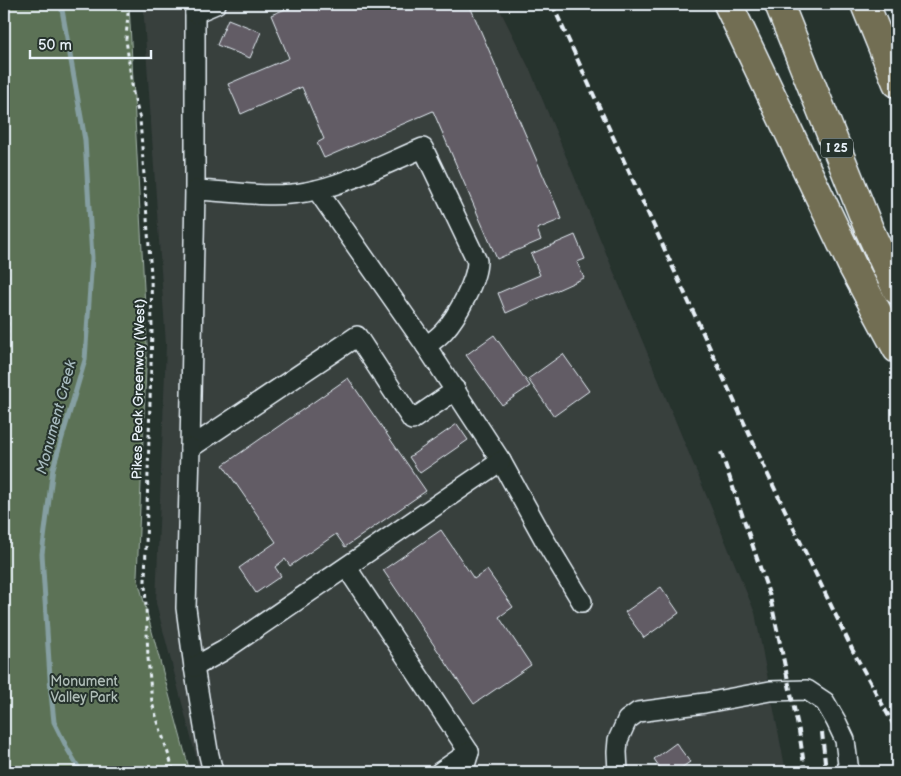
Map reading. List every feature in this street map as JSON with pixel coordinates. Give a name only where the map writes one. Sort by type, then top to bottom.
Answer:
[{"type":"highway","points":[[728,4],[853,267],[897,349]]},
{"type":"highway","name":"I 25","points":[[779,4],[869,229],[897,290]]},
{"type":"highway","points":[[865,4],[897,83]]},
{"type":"lane","points":[[213,772],[194,667],[185,590],[195,190],[195,8],[216,4]]},
{"type":"lane","points":[[195,190],[270,195],[317,190],[423,148],[477,261],[474,278],[451,323],[440,336],[426,346]]},
{"type":"lane","points":[[317,190],[426,346],[502,461],[544,539],[582,602]]},
{"type":"lane","points":[[190,448],[358,336],[412,420],[456,390]]},
{"type":"lane","points":[[194,667],[223,651],[502,461]]},
{"type":"lane","points":[[347,568],[469,752]]},
{"type":"lane","points":[[618,772],[617,752],[621,733],[627,720],[638,712],[705,704],[770,691],[807,690],[825,702],[836,721],[845,740],[849,772]]},
{"type":"lane","points":[[440,772],[469,752]]},
{"type":"lane","points":[[463,772],[469,752]]},
{"type":"path","name":"Pikes Peak Greenway (West)","points":[[126,4],[128,12],[126,39],[133,93],[140,119],[151,275],[152,329],[145,581],[148,658],[152,703],[174,772]]},
{"type":"path","points":[[4,210],[9,288],[4,396]]},
{"type":"shaded area","points":[[143,4],[497,4],[531,72],[755,613],[786,772],[200,772],[156,603],[166,345]]},
{"type":"green space","name":"Monument Valley Park","points":[[4,4],[129,4],[147,345],[137,576],[190,772],[4,772]]},
{"type":"building","points":[[297,4],[469,4],[562,219],[537,229],[541,240],[497,259],[433,111],[324,158],[317,143],[324,139],[302,87],[241,114],[228,84],[289,58],[271,15]]},
{"type":"building","points":[[228,19],[261,32],[250,58],[217,45]]},
{"type":"building","points":[[575,235],[585,259],[577,262],[584,278],[506,313],[498,293],[540,275],[531,254]]},
{"type":"building","points":[[494,335],[530,386],[502,405],[466,355]]},
{"type":"building","points":[[563,354],[589,391],[554,416],[528,379]]},
{"type":"building","points":[[348,378],[426,491],[345,547],[336,534],[290,566],[285,559],[275,567],[281,576],[256,593],[239,568],[276,542],[223,465]]},
{"type":"building","points":[[457,424],[468,440],[420,473],[409,457]]},
{"type":"building","points":[[441,530],[474,579],[487,570],[513,607],[499,617],[531,665],[474,704],[383,570]]},
{"type":"building","points":[[661,587],[679,613],[644,638],[625,612]]},
{"type":"building","points":[[676,743],[690,762],[675,772],[663,772],[654,759]]},
{"type":"waterway","name":"Monument Creek","points":[[61,4],[85,140],[92,258],[85,360],[53,468],[42,554],[54,722],[81,772]]},
{"type":"railway","points":[[552,4],[769,477],[853,651],[897,731]]},
{"type":"railway","points":[[721,452],[770,597],[799,731],[805,772]]},
{"type":"railway","points":[[822,732],[826,772]]}]
